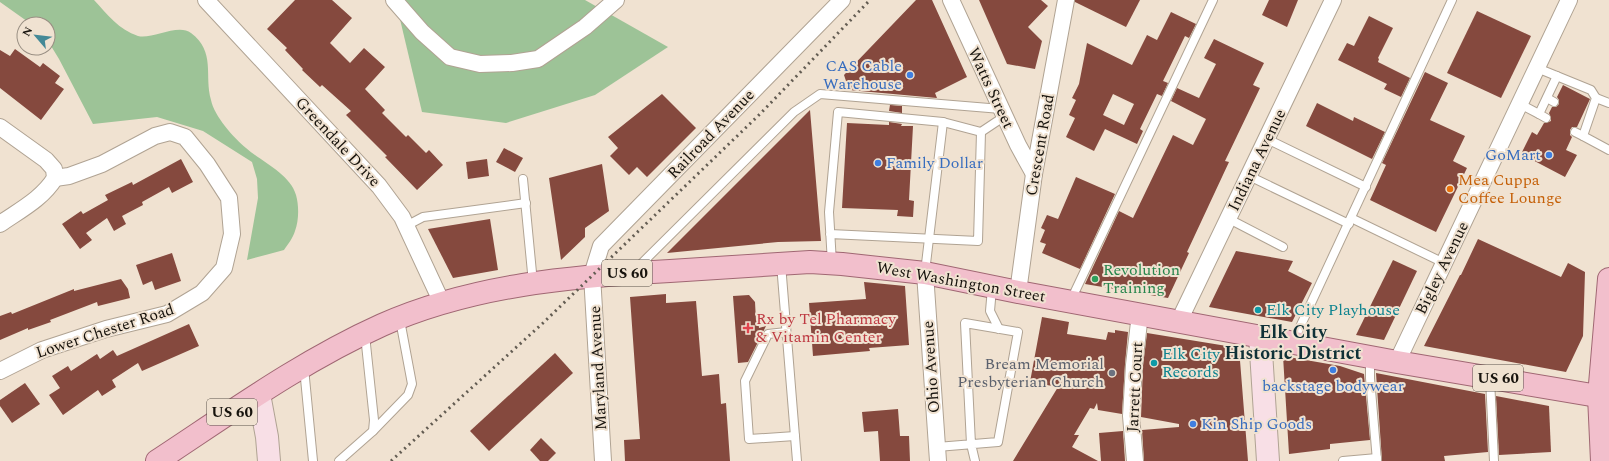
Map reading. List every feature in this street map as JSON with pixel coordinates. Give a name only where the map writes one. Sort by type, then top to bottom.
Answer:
[{"type":"main road","name":"West Washington Street","points":[[157,461],[328,351],[399,318],[442,303],[512,287],[592,275],[810,262],[925,273],[1018,292],[1180,320],[1397,362],[1604,397]]},
{"type":"main road","points":[[1602,461],[1609,279]]},
{"type":"main road","points":[[1605,461],[1609,455]]},
{"type":"street","name":"Greendale Drive","points":[[206,0],[380,186],[402,217],[442,303]]},
{"type":"street","points":[[394,0],[422,32],[450,57],[480,64],[512,63],[538,58],[586,27],[616,0]]},
{"type":"street","name":"Railroad Avenue","points":[[592,275],[602,246],[842,0]]},
{"type":"street","name":"Watts Street","points":[[951,0],[1018,145],[1034,174]]},
{"type":"street","name":"Crescent Road","points":[[1018,292],[1034,174],[1066,0]]},
{"type":"street","name":"Indiana Avenue","points":[[1180,320],[1333,0]]},
{"type":"street","name":"Bigley Avenue","points":[[1397,362],[1569,0]]},
{"type":"street","points":[[0,127],[46,160],[54,169],[55,178],[50,186],[37,199],[0,224]]},
{"type":"street","name":"Lower Chester Road","points":[[0,371],[42,350],[106,329],[167,314],[202,293],[224,268],[232,234],[229,198],[208,164],[185,137],[170,132],[155,136],[102,164],[68,176],[55,178]]},
{"type":"street","name":"Ohio Avenue","points":[[925,273],[938,454]]},
{"type":"street","name":"Maryland Avenue","points":[[592,275],[603,461]]},
{"type":"street","name":"Jarrett Court","points":[[1135,461],[1131,416],[1134,365],[1140,314]]},
{"type":"street","points":[[1260,336],[1268,461]]},
{"type":"street","points":[[259,394],[267,437],[269,461]]},
{"type":"lane","points":[[1071,301],[1213,0]]},
{"type":"lane","points":[[1292,342],[1366,187],[1452,0]]},
{"type":"lane","points":[[1537,68],[1591,90],[1596,98],[1609,103]]},
{"type":"lane","points":[[1520,104],[1543,116],[1550,100],[1557,76]]},
{"type":"lane","points":[[632,273],[794,112],[820,94],[1003,113]]},
{"type":"lane","points":[[1583,136],[1586,117],[1596,98]]},
{"type":"lane","points":[[832,263],[829,212],[838,112],[943,122],[981,132]]},
{"type":"lane","points":[[830,234],[978,241],[981,132],[1003,113]]},
{"type":"lane","points":[[925,273],[943,122]]},
{"type":"lane","points":[[1575,132],[1609,150]]},
{"type":"lane","points":[[1267,139],[1366,187]]},
{"type":"lane","points":[[1249,176],[1444,263]]},
{"type":"lane","points":[[523,179],[533,284]]},
{"type":"lane","points":[[406,226],[423,217],[526,203]]},
{"type":"lane","points":[[1229,219],[1283,247]]},
{"type":"lane","points":[[780,264],[797,461]]},
{"type":"lane","points":[[992,286],[990,311],[999,329]]},
{"type":"lane","points":[[339,461],[373,431],[408,395],[412,384],[399,318]]},
{"type":"lane","points":[[938,454],[972,444],[998,442],[1018,332],[965,323],[972,444],[975,461]]},
{"type":"lane","points":[[786,332],[768,334],[745,381],[749,439],[795,436]]},
{"type":"lane","points":[[365,333],[374,420],[373,431]]},
{"type":"lane","points":[[1343,461],[1377,460],[1370,378],[1370,357]]},
{"type":"lane","points":[[304,367],[312,461]]},
{"type":"lane","points":[[1490,377],[1494,461]]},
{"type":"green space","points":[[0,0],[94,0],[119,26],[138,36],[150,36],[179,30],[186,30],[191,33],[199,40],[204,48],[208,64],[209,91],[211,100],[220,120],[241,144],[282,175],[293,188],[296,195],[298,203],[297,223],[293,236],[284,250],[247,260],[258,198],[257,179],[252,162],[203,131],[157,117],[93,124],[56,54],[56,16],[20,16],[0,2]]},
{"type":"green space","points":[[400,0],[585,0],[668,47],[595,95],[506,123],[422,112],[399,15]]},
{"type":"building","points":[[295,0],[332,0],[352,18],[330,43],[350,63],[364,48],[385,67],[365,89],[385,110],[382,113],[406,137],[408,135],[426,153],[429,150],[443,165],[417,190],[385,157],[387,156],[346,115],[351,111],[322,85],[320,87],[302,70],[303,69],[285,50],[287,48],[267,29]]},
{"type":"building","points":[[916,0],[932,0],[967,77],[935,93],[937,98],[849,90],[844,75]]},
{"type":"building","points":[[979,0],[1041,0],[1048,6],[1028,27],[1042,41],[1035,69],[1007,64]]},
{"type":"building","points":[[1075,0],[1140,0],[1126,27],[1075,2]]},
{"type":"building","points":[[1269,0],[1298,0],[1287,27],[1262,15]]},
{"type":"building","points":[[1477,11],[1531,36],[1501,98],[1447,73]]},
{"type":"building","points":[[1171,12],[1196,24],[1189,38],[1185,36],[1163,81],[1168,83],[1162,96],[1157,94],[1140,129],[1143,131],[1137,144],[1105,129],[1094,151],[1066,137],[1075,118],[1069,115],[1076,100],[1072,98],[1079,84],[1087,43],[1132,65],[1147,35],[1157,40]],"holes":[[[1113,94],[1134,104],[1124,125],[1103,115]]]},
{"type":"building","points":[[1369,16],[1393,28],[1378,58],[1378,62],[1410,78],[1401,97],[1384,89],[1387,84],[1338,60],[1347,43],[1354,46]]},
{"type":"building","points":[[1214,39],[1264,63],[1253,85],[1260,88],[1225,161],[1229,162],[1187,252],[1189,253],[1168,298],[1085,284],[1119,211],[1133,218],[1173,135],[1193,145],[1206,119],[1171,101],[1177,88],[1199,98],[1216,64],[1204,58]]},
{"type":"building","points":[[15,49],[16,56],[25,56],[40,67],[43,63],[60,76],[55,83],[64,89],[41,120],[0,88],[0,50],[10,56]]},
{"type":"building","points":[[1425,72],[1448,83],[1430,120],[1465,136],[1453,161],[1467,168],[1436,232],[1370,200],[1386,165],[1382,163]]},
{"type":"building","points":[[1563,85],[1590,99],[1577,127],[1572,127],[1570,130],[1570,135],[1572,137],[1566,150],[1577,155],[1565,177],[1521,154],[1532,132],[1537,135],[1544,123],[1551,121],[1549,113],[1552,107],[1556,107],[1559,104],[1557,97]]},
{"type":"building","points":[[662,94],[696,128],[647,177],[637,167],[629,175],[610,156],[618,148],[608,137]]},
{"type":"building","points":[[1317,103],[1353,121],[1354,117],[1385,132],[1372,159],[1306,126]]},
{"type":"building","points":[[890,105],[902,106],[902,113],[889,111]]},
{"type":"building","points":[[810,110],[821,241],[778,242],[667,253]]},
{"type":"building","name":"Family Dollar","points":[[889,122],[902,124],[901,126],[913,126],[909,200],[914,201],[913,217],[897,216],[898,210],[842,208],[847,123],[889,125]]},
{"type":"building","points":[[504,148],[523,158],[515,172],[496,162]]},
{"type":"building","points":[[181,159],[193,182],[172,193],[169,187],[142,202],[143,205],[122,216],[126,224],[114,231],[107,218],[86,233],[92,240],[80,249],[62,224],[81,211],[83,214],[108,200],[105,195],[132,182],[133,185]]},
{"type":"building","points":[[487,159],[489,176],[468,179],[466,162]]},
{"type":"building","points":[[602,164],[609,211],[585,228],[585,237],[561,260],[549,178]]},
{"type":"building","points":[[1076,177],[1115,194],[1080,269],[1042,253],[1046,244],[1040,242],[1045,230],[1041,228],[1047,215],[1058,219]]},
{"type":"building","points":[[490,219],[498,270],[453,278],[428,229]]},
{"type":"building","points":[[1478,239],[1561,277],[1568,263],[1585,272],[1583,336],[1566,372],[1424,346]]},
{"type":"building","points":[[1236,251],[1293,261],[1288,271],[1312,283],[1292,322],[1209,307]]},
{"type":"building","points":[[172,253],[181,281],[155,290],[152,281],[143,285],[136,265]]},
{"type":"building","points":[[1393,260],[1417,271],[1384,340],[1356,335]]},
{"type":"building","points":[[121,279],[128,289],[130,298],[98,306],[97,302],[50,320],[51,322],[28,330],[28,328],[0,340],[0,316],[11,312],[12,314],[74,289],[74,291]]},
{"type":"building","points":[[864,282],[905,286],[909,345],[869,348],[870,351],[813,356],[809,303],[866,299]]},
{"type":"building","points":[[666,294],[666,303],[696,301],[702,376],[719,374],[721,404],[726,403],[730,461],[625,461],[624,440],[640,439],[630,297]]},
{"type":"building","points":[[749,295],[755,302],[756,321],[758,320],[759,328],[766,326],[748,362],[738,363],[733,296]]},
{"type":"building","points":[[1042,317],[1069,322],[1067,334],[1106,340],[1108,332],[1115,333],[1115,330],[1128,332],[1122,414],[1098,410],[1097,403],[1094,409],[1090,408],[1074,435],[1079,435],[1072,447],[1098,461],[1013,461],[1058,387],[1030,382]]},
{"type":"building","points":[[189,324],[199,346],[142,371],[138,363],[112,380],[116,387],[102,396],[98,390],[63,415],[49,395],[60,388],[52,376],[68,366],[71,371],[97,354],[100,359],[113,350],[117,356]]},
{"type":"building","points":[[1147,333],[1239,348],[1248,461],[1144,461],[1142,430],[1179,427],[1179,424],[1141,417],[1143,366]]},
{"type":"building","points":[[555,353],[573,373],[489,451],[470,431]]},
{"type":"building","points":[[1283,356],[1340,366],[1364,374],[1370,440],[1330,444],[1330,449],[1289,454]]},
{"type":"building","points":[[1376,373],[1485,394],[1488,452],[1444,456],[1445,461],[1382,461]]},
{"type":"building","points":[[25,383],[40,404],[12,423],[0,406],[0,400]]},
{"type":"building","points":[[1496,396],[1549,406],[1551,452],[1499,455]]},
{"type":"building","points":[[898,409],[900,436],[909,436],[910,461],[880,461],[878,431],[864,432],[862,412]]},
{"type":"building","points":[[1123,431],[1125,461],[1101,461],[1099,433]]},
{"type":"building","points":[[541,438],[556,453],[548,461],[540,461],[530,450]]},
{"type":"railway","points":[[391,461],[543,323],[760,114],[870,0]]},
{"type":"place","name":"CAS Cable Warehouse","points":[[910,75]]},
{"type":"place","name":"GoMart","points":[[1549,155]]},
{"type":"place","name":"Family Dollar","points":[[878,163]]},
{"type":"place","name":"Mea Cuppa Coffee Lounge","points":[[1450,189]]},
{"type":"place","name":"Revolution Training","points":[[1095,279]]},
{"type":"place","name":"Elk City Playhouse","points":[[1258,310]]},
{"type":"place","name":"Rx by Tel Pharmacy & Vitamin Center","points":[[748,328]]},
{"type":"place","name":"Elk City Records","points":[[1154,363]]},
{"type":"place","name":"backstage bodywear","points":[[1333,370]]},
{"type":"place","name":"Bream Memorial Presbyterian Church","points":[[1112,373]]},
{"type":"place","name":"Kin Ship Goods","points":[[1193,424]]},
{"type":"district","name":"Elk City Historic District","points":[[1293,342]]}]
